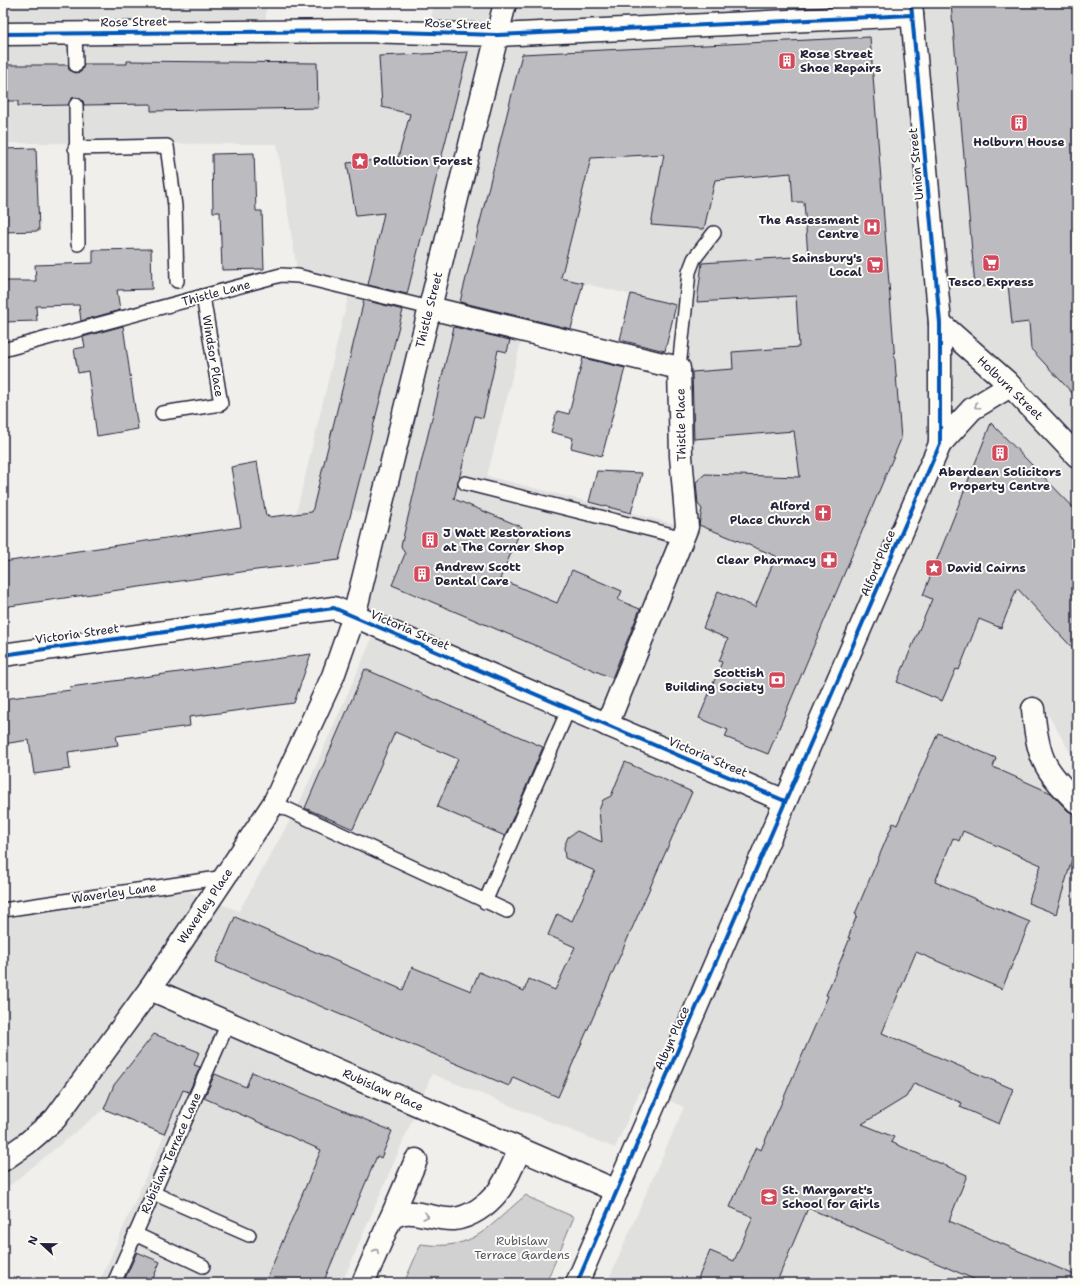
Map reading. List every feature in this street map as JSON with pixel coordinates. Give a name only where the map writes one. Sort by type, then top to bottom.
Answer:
[{"type":"street","name":"Thistle Street","points":[[354,616],[505,3]]},
{"type":"street","name":"Rose Street","points":[[3,34],[364,31],[497,35],[911,9]]},
{"type":"street","name":"Union Street","points":[[911,9],[940,323]]},
{"type":"street","points":[[430,308],[680,368]]},
{"type":"street","name":"Holburn Street","points":[[940,323],[1010,386],[1077,456]]},
{"type":"street","name":"Alford Place","points":[[786,801],[940,444],[940,323]]},
{"type":"street","name":"Thistle Place","points":[[607,725],[684,538],[687,527],[681,456],[680,368]]},
{"type":"street","points":[[940,444],[972,409],[1010,386]]},
{"type":"street","name":"Victoria Street","points":[[3,655],[334,608],[786,801]]},
{"type":"street","name":"Waverley Place","points":[[3,1160],[26,1144],[55,1119],[150,989],[274,803],[333,676],[354,616]]},
{"type":"street","points":[[1033,709],[1038,748],[1046,768],[1077,802]]},
{"type":"street","name":"Albyn Place","points":[[577,1283],[786,801]]},
{"type":"street","name":"Rubislaw Place","points":[[150,989],[617,1191]]},
{"type":"street","points":[[390,1220],[395,1215],[406,1212],[430,1217],[454,1219],[465,1217],[475,1212],[498,1192],[520,1150]]},
{"type":"street","points":[[363,1283],[416,1160]]},
{"type":"lane","points":[[76,33],[76,65]]},
{"type":"lane","points":[[76,105],[75,148],[78,244]]},
{"type":"lane","points":[[75,148],[167,146],[175,206],[177,281]]},
{"type":"lane","points":[[680,368],[689,272],[694,259],[714,233]]},
{"type":"lane","name":"Thistle Lane","points":[[3,350],[282,275],[298,276],[430,308]]},
{"type":"lane","name":"Windsor Place","points":[[162,413],[221,404],[203,296]]},
{"type":"lane","points":[[466,483],[684,538]]},
{"type":"lane","points":[[485,902],[569,708]]},
{"type":"lane","points":[[274,803],[506,911]]},
{"type":"lane","name":"Waverley Lane","points":[[3,910],[225,877]]},
{"type":"lane","name":"Rubislaw Terrace Lane","points":[[114,1283],[228,1023]]},
{"type":"lane","points":[[153,1193],[249,1235]]},
{"type":"lane","points":[[135,1234],[203,1266]]},
{"type":"shaded area","points":[[3,3],[266,3],[266,31],[428,27],[435,3],[1077,3],[1077,764],[1047,713],[1027,716],[1077,811],[1077,1283],[607,1283],[684,1107],[641,1089],[615,1148],[432,1074],[342,1283],[99,1283],[164,1135],[104,1109],[3,1191],[3,918],[187,891],[239,911],[299,804],[377,627],[354,616],[378,516],[352,510],[333,509],[296,514],[350,289],[298,276],[277,144],[3,143]],"holes":[[[516,267],[686,308],[687,527],[487,476],[526,322],[504,316]]]},
{"type":"green space","name":"Rubislaw Terrace Gardens","points":[[526,1195],[574,1217],[546,1283],[404,1283],[421,1244],[455,1244],[468,1240],[491,1226]]},
{"type":"building","points":[[951,3],[1077,3],[1077,398],[1031,349],[1029,322],[1012,324],[1008,284],[975,287]]},
{"type":"building","points":[[870,37],[901,439],[768,754],[725,737],[728,730],[699,718],[722,662],[719,661],[728,639],[703,628],[718,591],[755,607],[776,556],[699,525],[702,509],[698,504],[696,482],[705,474],[800,477],[794,431],[694,439],[692,372],[733,369],[732,352],[799,347],[796,296],[697,302],[702,263],[808,256],[804,202],[793,202],[791,173],[715,180],[704,229],[651,225],[664,154],[591,158],[561,278],[583,283],[571,329],[460,302],[522,54]]},
{"type":"building","points":[[468,52],[407,294],[368,285],[384,213],[356,216],[347,163],[398,158],[410,114],[382,107],[379,56]]},
{"type":"building","points":[[127,61],[317,63],[318,108],[151,111],[151,104],[84,105],[83,101],[76,97],[72,98],[68,105],[18,106],[18,101],[3,101],[3,65],[68,65],[69,70],[76,73],[81,72],[84,64],[127,64]]},
{"type":"building","points":[[36,148],[39,231],[3,232],[3,149]]},
{"type":"building","points":[[254,153],[256,211],[262,211],[264,269],[222,270],[220,212],[213,212],[212,154]]},
{"type":"building","points":[[151,249],[152,289],[117,290],[120,310],[81,321],[79,305],[36,306],[37,321],[3,322],[3,281],[36,281],[35,265],[93,263],[93,250]]},
{"type":"building","points":[[631,294],[676,305],[665,351],[620,340]]},
{"type":"building","points":[[364,300],[403,310],[339,560],[248,571],[3,607],[3,562],[241,527],[231,467],[257,462],[266,516],[269,515],[269,517],[312,512]]},
{"type":"building","points":[[123,326],[138,429],[97,436],[88,371],[78,373],[74,349],[85,347],[83,337]]},
{"type":"building","points":[[454,327],[510,340],[507,352],[498,350],[483,418],[475,416],[454,499],[522,527],[500,579],[557,603],[572,570],[622,591],[618,600],[640,609],[612,678],[392,585],[405,554],[401,546]]},
{"type":"building","points":[[583,358],[625,368],[602,456],[571,448],[573,438],[551,432],[557,411],[569,414]]},
{"type":"building","points":[[991,423],[1077,511],[1077,653],[1017,588],[1001,628],[979,619],[959,670],[956,669],[942,701],[897,682],[932,599],[923,595]]},
{"type":"building","points":[[597,471],[642,473],[631,513],[589,502]]},
{"type":"building","points":[[311,654],[294,703],[189,717],[190,726],[116,736],[118,745],[68,752],[70,769],[34,774],[29,740],[3,744],[3,699],[71,690],[70,687]]},
{"type":"building","points":[[365,669],[543,747],[505,836],[437,807],[458,759],[395,732],[353,829],[305,808]]},
{"type":"building","points":[[938,733],[996,758],[993,767],[1051,793],[1068,811],[1074,814],[1077,821],[1077,842],[1056,914],[1028,903],[1041,865],[963,831],[959,841],[953,838],[935,882],[1030,922],[1002,989],[916,952],[882,1033],[1013,1089],[999,1124],[960,1107],[962,1103],[914,1083],[906,1097],[862,1124],[894,1137],[891,1142],[967,1175],[949,1221],[1077,1276],[1077,1283],[983,1283],[808,1208],[778,1279],[787,1283],[696,1283],[710,1251],[734,1261],[753,1217],[730,1207],[756,1147],[761,1150],[828,996],[826,995],[850,938],[848,938],[857,915],[855,914],[893,823],[897,825]]},
{"type":"building","points":[[625,762],[692,792],[558,1097],[513,1077],[509,1086],[216,962],[235,917],[403,990],[412,967],[471,991],[479,972],[524,991],[529,979],[555,990],[575,947],[548,935],[557,914],[572,921],[595,871],[565,858],[564,847],[568,837],[577,831],[602,842],[599,810],[603,800],[611,796]]},
{"type":"building","points":[[154,1034],[199,1052],[194,1065],[200,1067],[189,1092],[183,1090],[164,1134],[104,1109],[114,1085]]},
{"type":"building","points":[[252,1072],[392,1131],[381,1158],[377,1156],[323,1283],[265,1283],[321,1150],[204,1098],[215,1074],[246,1087]]},
{"type":"building","points":[[137,1252],[160,1262],[151,1283],[123,1283]]},
{"type":"cycle path","points":[[577,1283],[940,444],[940,323],[911,3]]},
{"type":"cycle path","points":[[3,34],[364,31],[497,35],[912,15]]},
{"type":"cycle path","points":[[3,655],[334,608],[785,801]]},
{"type":"place","name":"Rose Street Shoe Repairs","points":[[787,61]]},
{"type":"place","name":"Holburn House","points":[[1019,123]]},
{"type":"place","name":"Pollution Forest","points":[[360,161]]},
{"type":"place","name":"The Assessment Centre","points":[[872,227]]},
{"type":"place","name":"Tesco Express","points":[[991,263]]},
{"type":"place","name":"Sainsbury's Local","points":[[875,265]]},
{"type":"place","name":"Aberdeen Solicitors Property Centre","points":[[1000,453]]},
{"type":"place","name":"Alford Place Church","points":[[823,513]]},
{"type":"place","name":"J Watt Restorations at The Corner Shop","points":[[430,540]]},
{"type":"place","name":"Clear Pharmacy","points":[[829,560]]},
{"type":"place","name":"David Cairns","points":[[934,568]]},
{"type":"place","name":"Andrew Scott Dental Care","points":[[422,574]]},
{"type":"place","name":"Scottish Building Society","points":[[777,680]]},
{"type":"place","name":"St. Margaret's School for Girls","points":[[769,1197]]}]
